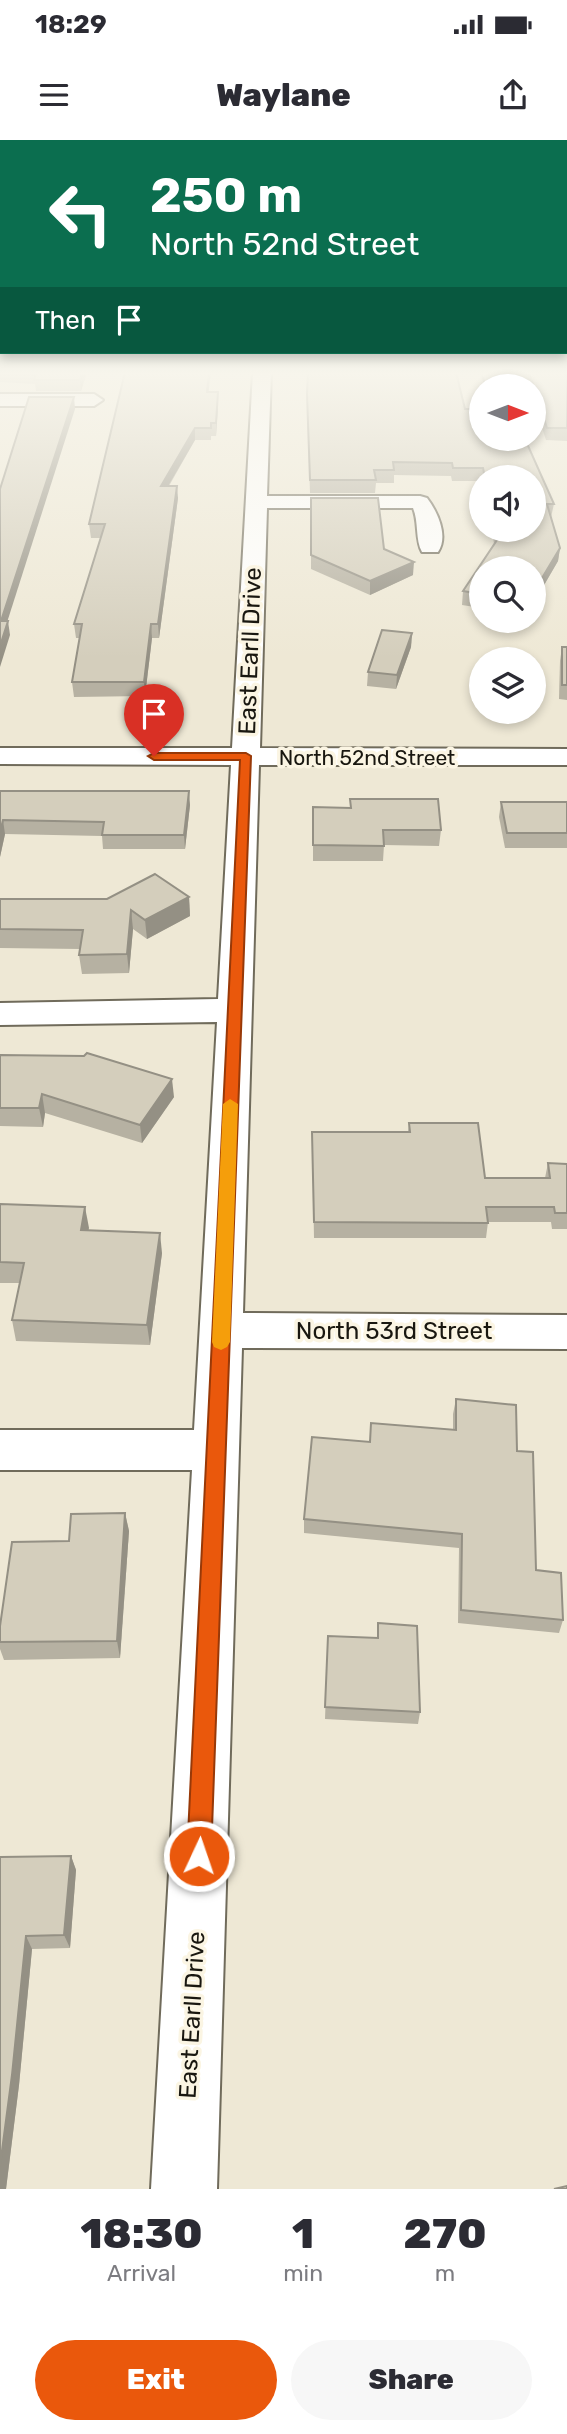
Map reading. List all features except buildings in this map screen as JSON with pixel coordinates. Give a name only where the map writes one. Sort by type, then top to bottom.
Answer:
[{"type":"street","name":"East Earll Drive","points":[[184,2189],[257,468]]},
{"type":"street","points":[[255,502],[421,502],[431,532],[430,547]]},
{"type":"street","name":"North 52nd Street","points":[[0,756],[567,757]]},
{"type":"street","points":[[0,1014],[233,1010]]},
{"type":"street","name":"North 53rd Street","points":[[221,1330],[567,1332]]},
{"type":"street","points":[[0,1450],[217,1450]]},
{"type":"slow traffic","points":[[221,1342],[230,1104]]},
{"type":"route","points":[[154,756],[246,756],[233,1010],[199,1856]]}]
